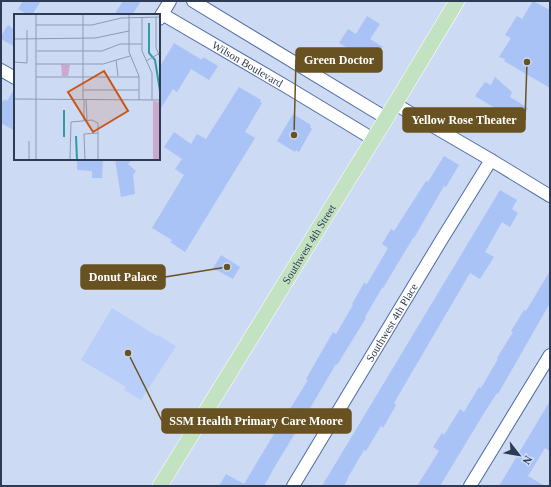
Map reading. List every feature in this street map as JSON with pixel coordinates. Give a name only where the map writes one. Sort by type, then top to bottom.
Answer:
[{"type":"main road","name":"Southwest 4th Street","points":[[160,486],[457,1]]},
{"type":"street","points":[[161,17],[170,1]]},
{"type":"street","points":[[193,1],[386,118]]},
{"type":"street","name":"Wilson Boulevard","points":[[161,17],[287,87],[373,139]]},
{"type":"street","points":[[1,70],[14,77]]},
{"type":"street","points":[[394,104],[550,196]]},
{"type":"street","name":"Southwest 4th Place","points":[[293,486],[491,160]]},
{"type":"street","points":[[470,486],[550,355]]},
{"type":"shaded area","points":[[112,308],[176,346],[141,400],[124,390],[126,387],[81,360]]},
{"type":"building","points":[[23,1],[41,1],[33,14],[26,14],[18,9]]},
{"type":"building","points":[[123,1],[141,1],[133,14],[115,14]]},
{"type":"building","points":[[533,1],[550,10],[550,88],[504,61],[505,59],[499,57],[511,38],[505,35],[517,16],[522,19]]},
{"type":"building","points":[[367,16],[380,24],[370,39],[383,47],[371,68],[360,61],[362,57],[339,43],[348,29],[356,34]]},
{"type":"building","points":[[8,25],[14,29],[14,46],[1,39],[1,36]]},
{"type":"building","points":[[174,43],[202,60],[203,57],[218,66],[209,80],[191,69],[177,92],[173,89],[160,109],[160,66]]},
{"type":"building","points":[[495,77],[512,92],[510,97],[528,108],[520,123],[475,96],[485,82],[491,85]]},
{"type":"building","points":[[239,87],[261,100],[260,102],[262,103],[245,132],[255,138],[185,252],[170,242],[172,240],[152,228],[184,175],[175,169],[182,159],[164,147],[174,132],[191,144],[197,134],[206,139]]},
{"type":"building","points":[[14,90],[14,130],[1,123],[1,100],[4,101],[5,99],[7,101]]},
{"type":"building","points":[[293,114],[311,125],[310,127],[312,129],[299,152],[296,150],[295,152],[277,141]]},
{"type":"building","points":[[444,156],[459,165],[446,187],[444,186],[414,238],[382,288],[365,317],[366,318],[337,365],[336,364],[264,486],[219,486],[226,474],[244,484],[308,380],[306,379],[333,332],[336,334],[364,283],[367,284],[388,248],[382,244],[391,229],[394,231]]},
{"type":"building","points":[[77,160],[103,160],[102,178],[92,178],[92,171],[77,170]]},
{"type":"building","points":[[115,160],[132,160],[128,164],[136,171],[133,175],[135,194],[121,197]]},
{"type":"building","points":[[500,190],[517,200],[512,209],[518,213],[510,227],[502,222],[485,252],[494,257],[480,279],[470,273],[394,403],[396,405],[383,428],[381,426],[366,451],[364,450],[344,486],[322,486]]},
{"type":"building","points":[[221,255],[240,267],[233,279],[213,268]]},
{"type":"building","points":[[550,271],[550,303],[498,394],[497,393],[481,418],[440,486],[417,486],[439,451],[433,447],[442,433],[444,435],[460,409],[464,412],[479,387],[481,388],[513,332],[511,331],[524,310],[526,311]]},
{"type":"building","points":[[550,401],[550,451],[545,448],[528,476],[545,486],[499,486]]},
{"type":"place","name":"Yellow Rose Theater","points":[[527,62]]},
{"type":"place","name":"Green Doctor","points":[[294,135]]},
{"type":"place","name":"Donut Palace","points":[[227,267]]},
{"type":"place","name":"SSM Health Primary Care Moore","points":[[128,353]]}]
